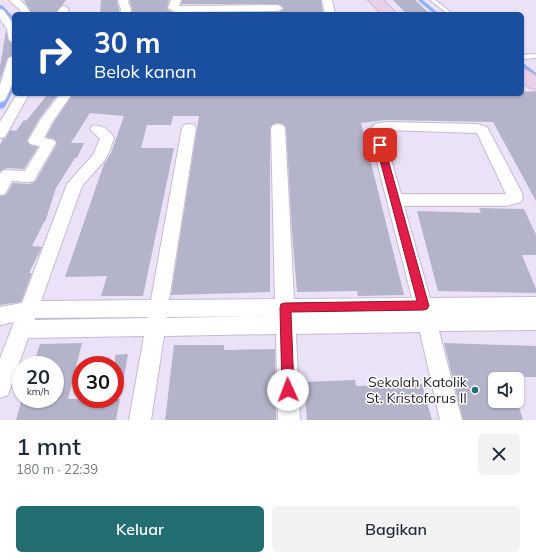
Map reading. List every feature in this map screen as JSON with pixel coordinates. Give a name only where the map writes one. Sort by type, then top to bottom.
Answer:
[{"type":"street","points":[[14,0],[25,12]]},
{"type":"street","points":[[124,0],[123,2],[126,9],[125,12]]},
{"type":"street","points":[[176,0],[173,8],[175,9],[278,7]]},
{"type":"street","points":[[327,0],[330,12]]},
{"type":"street","points":[[364,0],[376,12]]},
{"type":"street","points":[[375,0],[388,12]]},
{"type":"street","points":[[0,12],[12,29]]},
{"type":"street","points":[[524,59],[536,68]]},
{"type":"street","points":[[0,98],[9,78],[12,67]]},
{"type":"street","points":[[524,75],[536,84]]},
{"type":"street","points":[[3,126],[22,96]]},
{"type":"street","points":[[0,190],[7,175],[29,177],[49,143],[34,141],[46,120],[64,96]]},
{"type":"street","points":[[396,200],[506,200],[515,198],[514,193],[482,130],[477,128],[380,127],[376,131],[396,200],[426,315],[451,420]]},
{"type":"street","points":[[140,420],[189,128]]},
{"type":"street","points":[[278,128],[289,420]]},
{"type":"street","points":[[0,387],[75,184],[98,160],[105,150],[107,138],[97,129]]},
{"type":"street","points":[[426,315],[536,305]]},
{"type":"street","points":[[0,316],[29,310],[157,318]]},
{"type":"street","points":[[22,329],[157,318],[285,316],[426,315],[536,321]]},
{"type":"lane","points":[[432,0],[447,12]]},
{"type":"lane","points":[[524,58],[536,56]]},
{"type":"building","points":[[24,0],[66,0],[57,12],[31,12]]},
{"type":"building","points":[[101,0],[117,0],[119,12],[100,12]]},
{"type":"building","points":[[130,0],[169,0],[167,9],[172,12],[132,12]]},
{"type":"building","points":[[182,0],[321,0],[323,12],[278,12],[284,9],[278,4],[181,4]]},
{"type":"building","points":[[393,0],[415,0],[428,12],[405,12]]},
{"type":"building","points":[[6,30],[8,40],[12,43],[12,56],[7,59],[0,80],[0,67]]},
{"type":"building","points":[[536,91],[536,201],[493,122],[386,120],[361,123],[404,295],[358,296],[357,291],[297,292],[286,128],[283,124],[278,123],[273,124],[270,128],[270,292],[171,295],[199,116],[173,116],[171,125],[147,125],[141,148],[174,148],[143,296],[101,296],[107,276],[65,277],[104,164],[111,153],[124,116],[90,113],[71,143],[84,143],[77,158],[75,158],[56,188],[45,222],[32,246],[42,247],[29,273],[32,273],[21,302],[0,305],[0,196],[6,195],[13,183],[29,184],[35,182],[57,144],[54,139],[46,137],[72,96],[524,96],[524,92]]},
{"type":"building","points":[[46,96],[56,96],[39,119],[27,140],[30,145],[38,147],[24,169],[7,168],[0,171],[0,145],[3,139],[6,138],[10,130],[16,131],[24,120],[26,121]]},
{"type":"building","points":[[479,208],[524,209],[536,235],[536,255],[522,255],[536,289],[536,293],[438,291],[417,211],[481,213]]},
{"type":"building","points":[[82,343],[79,356],[72,356],[72,383],[68,399],[72,399],[72,408],[118,408],[116,420],[16,420],[19,408],[64,408],[64,356],[36,356],[40,344]]},
{"type":"building","name":"Sekolah Katolik St. Kristoforus II","points":[[444,343],[536,346],[536,377],[524,377],[524,372],[488,372],[488,408],[519,408],[523,420],[463,420]]},
{"type":"building","points":[[174,345],[224,345],[224,350],[275,349],[276,420],[165,420]]},
{"type":"building","points":[[128,354],[124,376],[124,356],[115,355]]},
{"type":"building","points":[[355,380],[356,386],[422,384],[432,420],[307,420],[304,382]]},
{"type":"waterway","points":[[420,0],[435,12]]},
{"type":"waterway","points":[[0,8],[12,22]]},
{"type":"waterway","points":[[524,66],[536,75]]},
{"type":"waterway","points":[[0,105],[7,94],[12,78]]},
{"type":"place","name":"Sekolah Katolik St. Kristoforus II","points":[[475,390]]},
{"type":"route","points":[[288,390],[285,308],[423,306],[396,200],[380,145]]}]
